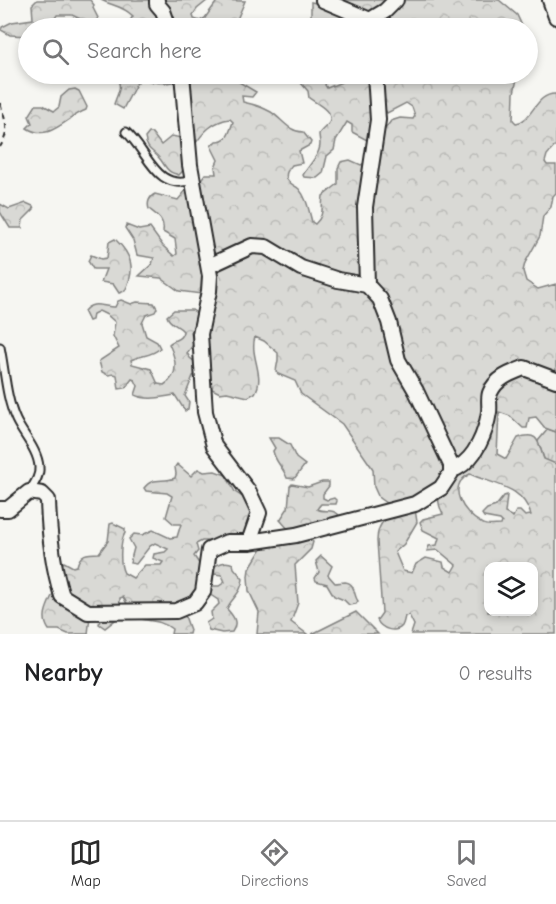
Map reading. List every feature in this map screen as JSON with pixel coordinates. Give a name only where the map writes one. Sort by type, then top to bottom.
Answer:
[{"type":"street","points":[[142,0],[157,2],[165,18]]},
{"type":"street","points":[[323,0],[359,18]]},
{"type":"street","points":[[378,18],[396,0]]},
{"type":"street","points":[[550,0],[556,16]]},
{"type":"street","points":[[183,84],[193,180],[209,266],[209,291],[200,334],[206,412],[214,446],[249,492],[259,513],[249,542]]},
{"type":"street","points":[[367,285],[365,207],[378,120],[376,84]]},
{"type":"street","points":[[0,509],[8,509],[29,492],[42,494],[48,500],[50,543],[55,575],[62,596],[88,612],[176,611],[195,603],[202,592],[209,549],[227,542],[249,542],[296,535],[415,504],[441,488],[451,473],[451,465],[416,391],[398,360],[389,322],[380,299],[367,285],[338,280],[301,268],[266,247],[252,246],[209,266]]},
{"type":"street","points":[[451,465],[457,468],[465,464],[480,443],[489,412],[490,393],[504,376],[524,368],[556,380]]},
{"type":"lane","points":[[126,132],[136,140],[159,175],[169,182],[186,183],[193,180]]},
{"type":"lane","points":[[0,347],[12,408],[40,468],[37,481],[29,492]]},
{"type":"path","points":[[0,103],[7,127],[6,139],[0,147]]},
{"type":"green space","points":[[37,0],[90,0],[98,18],[57,15],[55,18],[33,18],[32,5]]},
{"type":"green space","points":[[101,0],[208,0],[197,9],[194,18],[132,18],[133,16],[122,8]]},
{"type":"green space","points":[[218,0],[245,1],[238,18],[205,18]]},
{"type":"green space","points":[[325,0],[499,0],[518,18],[311,18],[311,2],[321,4]]},
{"type":"green space","points":[[18,21],[18,35],[10,35],[1,30],[2,27]]},
{"type":"green space","points":[[118,84],[136,84],[123,109],[114,104]]},
{"type":"green space","points":[[189,84],[242,84],[256,92],[252,97],[242,96],[243,102],[268,110],[290,128],[303,132],[311,142],[299,151],[302,163],[292,165],[286,177],[302,193],[312,222],[315,224],[321,214],[323,196],[338,184],[338,168],[341,162],[350,160],[361,165],[367,153],[391,121],[400,118],[413,119],[415,116],[412,107],[406,103],[387,113],[382,104],[375,128],[367,140],[352,132],[352,125],[347,122],[336,140],[334,150],[327,156],[323,173],[317,178],[304,177],[303,175],[318,152],[319,134],[330,119],[324,108],[309,98],[308,91],[302,84],[325,84],[327,88],[337,84],[516,84],[513,120],[516,123],[522,121],[543,98],[556,94],[556,145],[547,155],[545,162],[547,165],[556,165],[556,193],[553,196],[551,207],[543,216],[540,236],[523,271],[526,281],[538,289],[556,284],[556,432],[545,428],[536,417],[529,418],[527,428],[523,428],[510,416],[499,412],[497,454],[506,459],[518,438],[530,436],[537,440],[544,459],[556,464],[556,634],[411,634],[414,625],[409,615],[405,616],[403,625],[396,630],[382,626],[377,620],[382,613],[377,541],[383,521],[415,509],[417,522],[404,544],[395,552],[403,571],[412,573],[416,564],[426,558],[443,562],[444,567],[452,572],[456,565],[438,550],[427,551],[429,546],[437,545],[439,538],[423,530],[420,522],[423,519],[443,514],[439,496],[445,478],[415,501],[386,503],[379,498],[374,487],[373,469],[342,424],[301,394],[295,381],[278,374],[276,371],[278,353],[264,341],[255,337],[254,351],[259,380],[255,393],[248,397],[227,392],[220,393],[212,389],[207,336],[214,273],[221,255],[211,252],[204,264],[201,294],[179,291],[161,278],[139,276],[152,264],[154,258],[137,255],[133,240],[125,228],[126,225],[139,230],[150,228],[163,246],[174,256],[177,254],[175,239],[163,232],[162,221],[149,209],[149,200],[155,194],[178,200],[187,189],[197,185],[205,174],[216,174],[215,167],[218,160],[211,146],[216,141],[226,138],[233,122],[230,119],[224,120],[205,132],[194,146],[179,175],[167,169],[149,148],[145,138],[152,133],[161,145],[172,136],[185,139],[193,122]],"holes":[[[470,474],[514,492],[527,505],[531,515],[525,516],[520,511],[516,511],[513,517],[505,513],[507,495],[496,506],[487,509],[482,514],[484,517],[502,522],[501,525],[491,526],[475,519],[463,507],[458,492],[459,485]]]},
{"type":"green space","points":[[69,90],[79,91],[87,107],[86,110],[51,131],[35,132],[27,128],[32,123],[29,116],[36,105],[43,105],[54,111],[59,107],[61,97]]},
{"type":"green space","points":[[26,203],[34,209],[23,220],[22,228],[10,228],[0,212],[0,204],[9,209]]},
{"type":"green space","points":[[115,239],[131,263],[125,291],[119,293],[113,284],[101,282],[106,269],[93,269],[88,261],[91,255],[101,259],[107,258],[109,242]]},
{"type":"green space","points":[[121,300],[131,304],[154,303],[157,308],[155,312],[146,315],[142,323],[146,336],[157,342],[160,348],[154,353],[131,360],[132,364],[151,369],[158,384],[164,385],[173,376],[175,361],[169,344],[179,338],[183,331],[167,316],[174,310],[192,310],[198,314],[191,332],[193,345],[187,353],[201,367],[199,373],[193,376],[185,396],[189,402],[188,409],[185,411],[175,395],[155,398],[140,397],[135,395],[138,386],[135,380],[132,379],[125,388],[119,389],[117,375],[102,372],[99,361],[119,348],[113,336],[115,322],[99,311],[93,314],[92,320],[89,321],[84,311],[94,305],[115,307]]},
{"type":"green space","points":[[548,429],[556,432],[556,469],[544,459],[538,441]]},
{"type":"green space","points":[[269,438],[279,438],[290,445],[296,458],[305,465],[294,479],[287,478],[275,458],[273,451],[275,448]]},
{"type":"green space","points":[[177,464],[191,476],[198,469],[226,475],[235,492],[247,500],[255,512],[247,535],[216,541],[202,541],[196,544],[198,551],[194,556],[200,565],[211,568],[227,562],[233,564],[243,579],[238,593],[227,609],[235,622],[232,632],[222,633],[209,630],[206,623],[212,619],[211,612],[219,604],[218,600],[209,594],[211,586],[219,586],[225,582],[222,575],[215,574],[199,578],[193,602],[185,616],[190,630],[189,634],[171,634],[172,629],[163,624],[136,618],[123,597],[120,598],[119,617],[105,628],[99,624],[101,616],[90,616],[88,634],[68,634],[59,630],[49,630],[45,614],[61,565],[64,562],[73,567],[77,566],[80,558],[85,555],[99,553],[108,541],[110,524],[113,523],[125,529],[121,553],[124,573],[133,578],[145,565],[161,565],[163,562],[153,558],[154,554],[165,552],[168,549],[155,543],[136,564],[130,563],[134,548],[129,539],[134,534],[142,535],[153,530],[170,538],[177,537],[181,524],[174,524],[166,517],[172,496],[167,493],[146,491],[144,488],[151,482],[175,478]]},
{"type":"green space","points":[[329,482],[323,498],[327,500],[334,498],[337,501],[336,504],[321,504],[317,509],[339,515],[334,521],[310,523],[304,533],[290,531],[280,520],[288,508],[290,486],[292,484],[308,487]]},
{"type":"green space","points":[[295,539],[310,539],[313,542],[311,549],[295,565],[298,603],[291,622],[307,634],[257,634],[259,612],[249,591],[249,569],[262,548],[269,544]]},
{"type":"green space","points":[[321,556],[332,566],[328,575],[335,583],[345,582],[353,587],[358,601],[356,604],[349,605],[334,596],[327,584],[316,581],[315,578],[319,572],[316,561]]},
{"type":"green space","points":[[356,612],[378,634],[312,634]]}]
